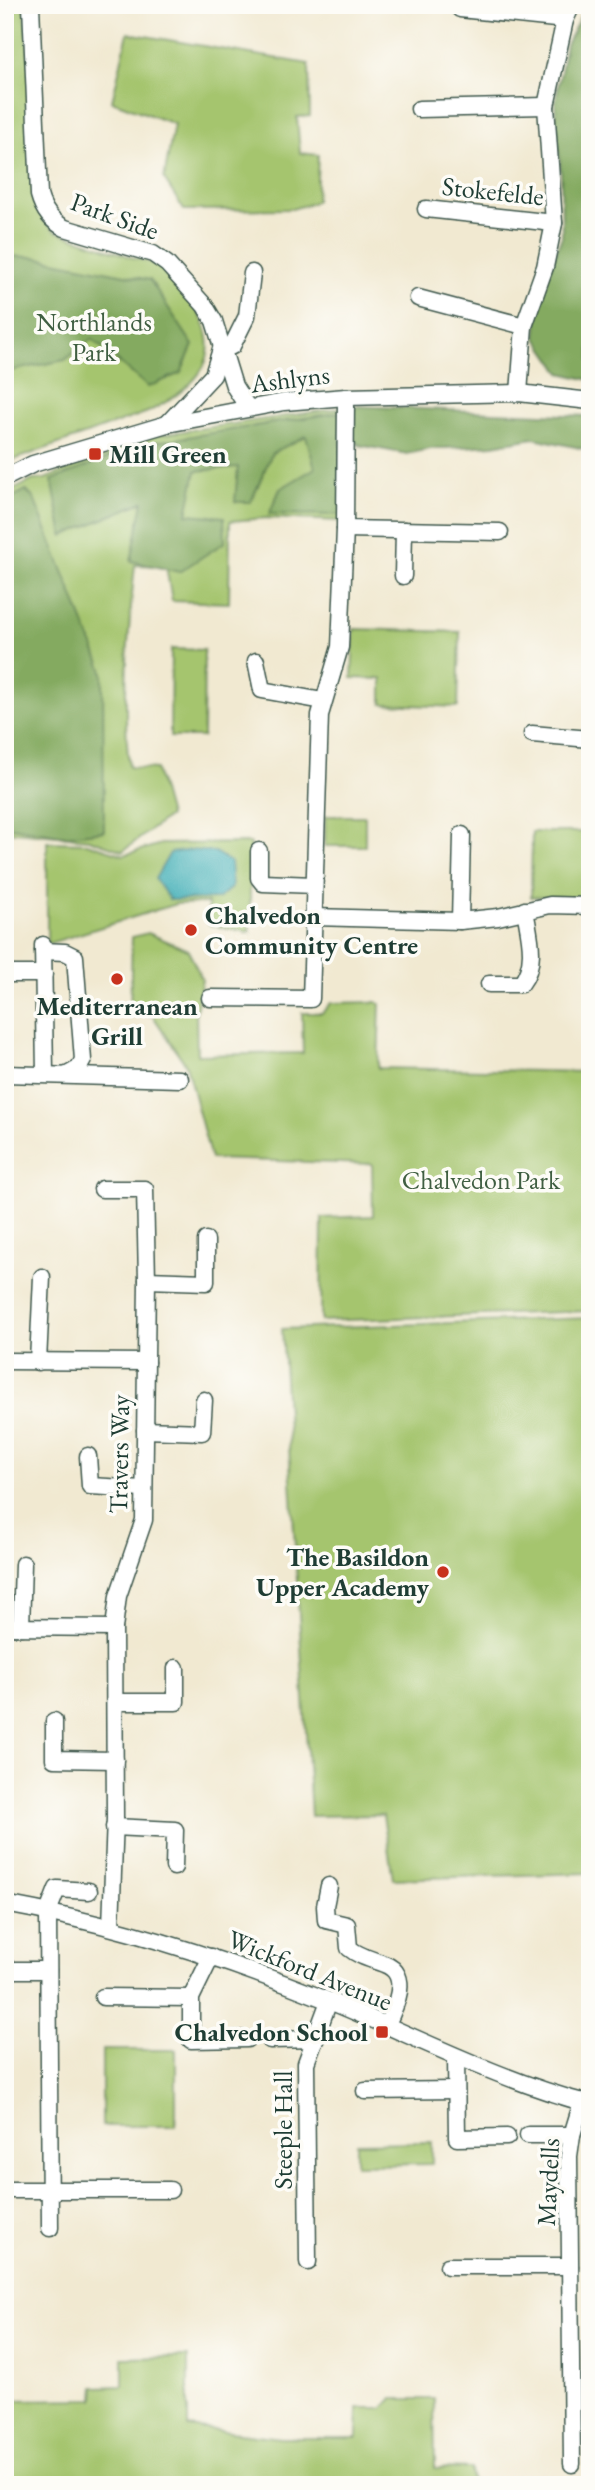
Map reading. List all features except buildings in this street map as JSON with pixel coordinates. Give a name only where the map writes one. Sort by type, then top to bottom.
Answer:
[{"type":"street","name":"Park Side","points":[[31,5],[39,195],[42,206],[55,223],[65,228],[153,254],[167,264],[205,306],[214,321],[234,386],[248,408]]},
{"type":"street","name":"Stokefelde","points":[[460,9],[569,13],[546,106],[554,223],[545,267],[524,326],[519,393]]},
{"type":"street","points":[[419,109],[546,106]]},
{"type":"street","name":"Stokefelde","points":[[426,209],[554,223]]},
{"type":"street","points":[[167,424],[213,375],[221,349],[232,346],[247,316],[252,273]]},
{"type":"street","points":[[418,298],[524,326]]},
{"type":"street","name":"Ashlyns","points":[[5,478],[33,464],[167,424],[284,402],[346,397],[519,393],[590,401]]},
{"type":"street","points":[[210,998],[311,999],[320,715],[340,647],[345,528],[346,397]]},
{"type":"street","points":[[345,528],[499,532]]},
{"type":"street","points":[[403,576],[404,530]]},
{"type":"street","points":[[256,661],[262,690],[323,701]]},
{"type":"street","points":[[532,734],[590,739]]},
{"type":"street","points":[[460,921],[462,835]]},
{"type":"street","points":[[259,852],[259,878],[263,883],[314,885]]},
{"type":"street","points":[[313,917],[460,921],[498,917],[550,905],[590,906]]},
{"type":"street","points":[[489,984],[521,984],[529,974],[532,955],[525,910]]},
{"type":"street","points":[[45,1074],[43,948],[70,953],[75,962],[83,1060],[78,1069],[67,1075]]},
{"type":"street","points":[[5,974],[44,974]]},
{"type":"street","points":[[5,1074],[180,1079]]},
{"type":"street","name":"Travers Way","points":[[102,1189],[145,1189],[147,1280],[144,1520],[118,1596],[114,1628],[115,1760],[111,1926]]},
{"type":"street","points":[[147,1280],[206,1282],[206,1240]]},
{"type":"street","points":[[38,1362],[42,1277]]},
{"type":"street","points":[[5,1361],[146,1362]]},
{"type":"street","points":[[145,1430],[202,1432],[204,1400]]},
{"type":"street","points":[[88,1456],[90,1486],[144,1489]]},
{"type":"street","points":[[23,1564],[13,1627],[114,1628]]},
{"type":"street","points":[[114,1702],[176,1702],[176,1668]]},
{"type":"street","points":[[54,1721],[54,1759],[115,1760]]},
{"type":"street","points":[[114,1827],[175,1830],[174,1867]]},
{"type":"street","points":[[329,1886],[326,1920],[347,1925],[349,1948],[357,1955],[388,1965],[397,1976],[399,1999],[387,2026]]},
{"type":"street","points":[[50,2228],[48,1912],[57,1889],[89,1891]]},
{"type":"street","name":"Wickford Avenue","points":[[5,1904],[111,1926],[211,1957],[329,2001],[456,2057],[586,2103]]},
{"type":"street","points":[[211,1957],[191,1998],[191,2040],[247,2039]]},
{"type":"street","points":[[9,1970],[48,1970]]},
{"type":"street","points":[[103,1997],[191,1998]]},
{"type":"street","name":"Steeple Hall","points":[[307,2262],[306,2063],[329,2001]]},
{"type":"street","points":[[270,2039],[316,2039]]},
{"type":"street","points":[[456,2057],[457,2138],[507,2137]]},
{"type":"street","points":[[365,2091],[456,2090]]},
{"type":"street","name":"Maydells","points":[[572,2464],[569,2156],[572,2135],[586,2103]]},
{"type":"street","points":[[528,2135],[572,2135]]},
{"type":"street","points":[[5,2190],[170,2190]]},
{"type":"street","name":"Maydells","points":[[448,2266],[570,2266]]},
{"type":"green space","name":"Northlands Park","points":[[5,5],[24,5],[44,221],[55,231],[162,268],[181,288],[202,319],[208,337],[208,352],[204,366],[195,379],[182,391],[148,412],[5,463]]},
{"type":"green space","points":[[587,5],[590,5],[590,380],[561,373],[536,337],[541,293],[562,236],[561,175],[555,104],[566,44]]},
{"type":"green space","points":[[128,33],[309,64],[310,116],[297,117],[300,153],[318,155],[316,202],[292,209],[184,210],[164,179],[174,124],[112,101]]},
{"type":"green space","points":[[5,256],[34,257],[150,280],[193,345],[181,373],[148,387],[92,339],[65,360],[5,372]]},
{"type":"green space","points":[[354,406],[587,416],[589,450],[534,438],[407,454],[359,445],[347,433]]},
{"type":"green space","points":[[341,408],[343,521],[268,518],[230,521],[229,603],[172,601],[166,566],[135,565],[126,692],[129,767],[156,769],[169,816],[123,851],[89,839],[5,831],[5,494],[33,480],[45,479],[145,437]]},
{"type":"green space","points":[[341,412],[342,515],[269,514],[280,489],[315,468],[306,436],[272,453],[251,502],[235,502],[238,467],[196,471],[187,514],[224,517],[225,542],[179,572],[131,561],[143,502],[63,536],[52,480],[143,444]]},
{"type":"green space","points":[[26,490],[34,499],[103,671],[104,831],[65,836],[5,826],[5,501]]},
{"type":"green space","points":[[354,629],[460,632],[458,707],[382,704],[382,679],[352,678]]},
{"type":"green space","points":[[171,649],[204,650],[203,737],[170,737]]},
{"type":"green space","points":[[325,816],[365,816],[365,846],[325,846]]},
{"type":"green space","points":[[532,832],[590,834],[590,898],[531,897]]},
{"type":"green space","points":[[47,842],[87,843],[124,855],[161,844],[250,843],[250,932],[209,925],[208,903],[176,904],[47,944]]},
{"type":"green space","name":"Chalvedon Park","points":[[148,933],[188,950],[202,979],[196,1011],[197,1055],[303,1053],[302,1013],[322,1013],[331,1003],[377,1002],[380,1004],[378,1068],[590,1072],[590,1311],[321,1321],[322,1218],[373,1216],[372,1164],[211,1159],[186,1065],[153,1016],[130,1012],[132,937]]},
{"type":"green space","name":"The Basildon Upper Academy","points":[[590,1318],[590,1873],[393,1879],[383,1815],[311,1816],[282,1329]]},
{"type":"green space","points":[[102,2050],[176,2050],[176,2126],[102,2126]]},
{"type":"green space","points":[[432,2142],[432,2164],[356,2165],[356,2143]]},
{"type":"green space","points":[[188,2357],[188,2427],[281,2438],[357,2438],[358,2408],[382,2408],[393,2399],[434,2399],[435,2468],[471,2469],[472,2485],[5,2485],[5,2388],[7,2400],[94,2399],[95,2387],[123,2386],[123,2358]]},
{"type":"water","points":[[191,850],[215,852],[230,862],[232,887],[218,899],[170,900],[155,879],[170,853]]},
{"type":"place","name":"Mill Green","points":[[95,454]]},
{"type":"place","name":"Chalvedon Community Centre","points":[[191,930]]},
{"type":"place","name":"Mediterranean Grill","points":[[117,979]]},
{"type":"place","name":"The Basildon Upper Academy","points":[[443,1572]]},
{"type":"place","name":"Chalvedon School","points":[[382,2032]]}]
